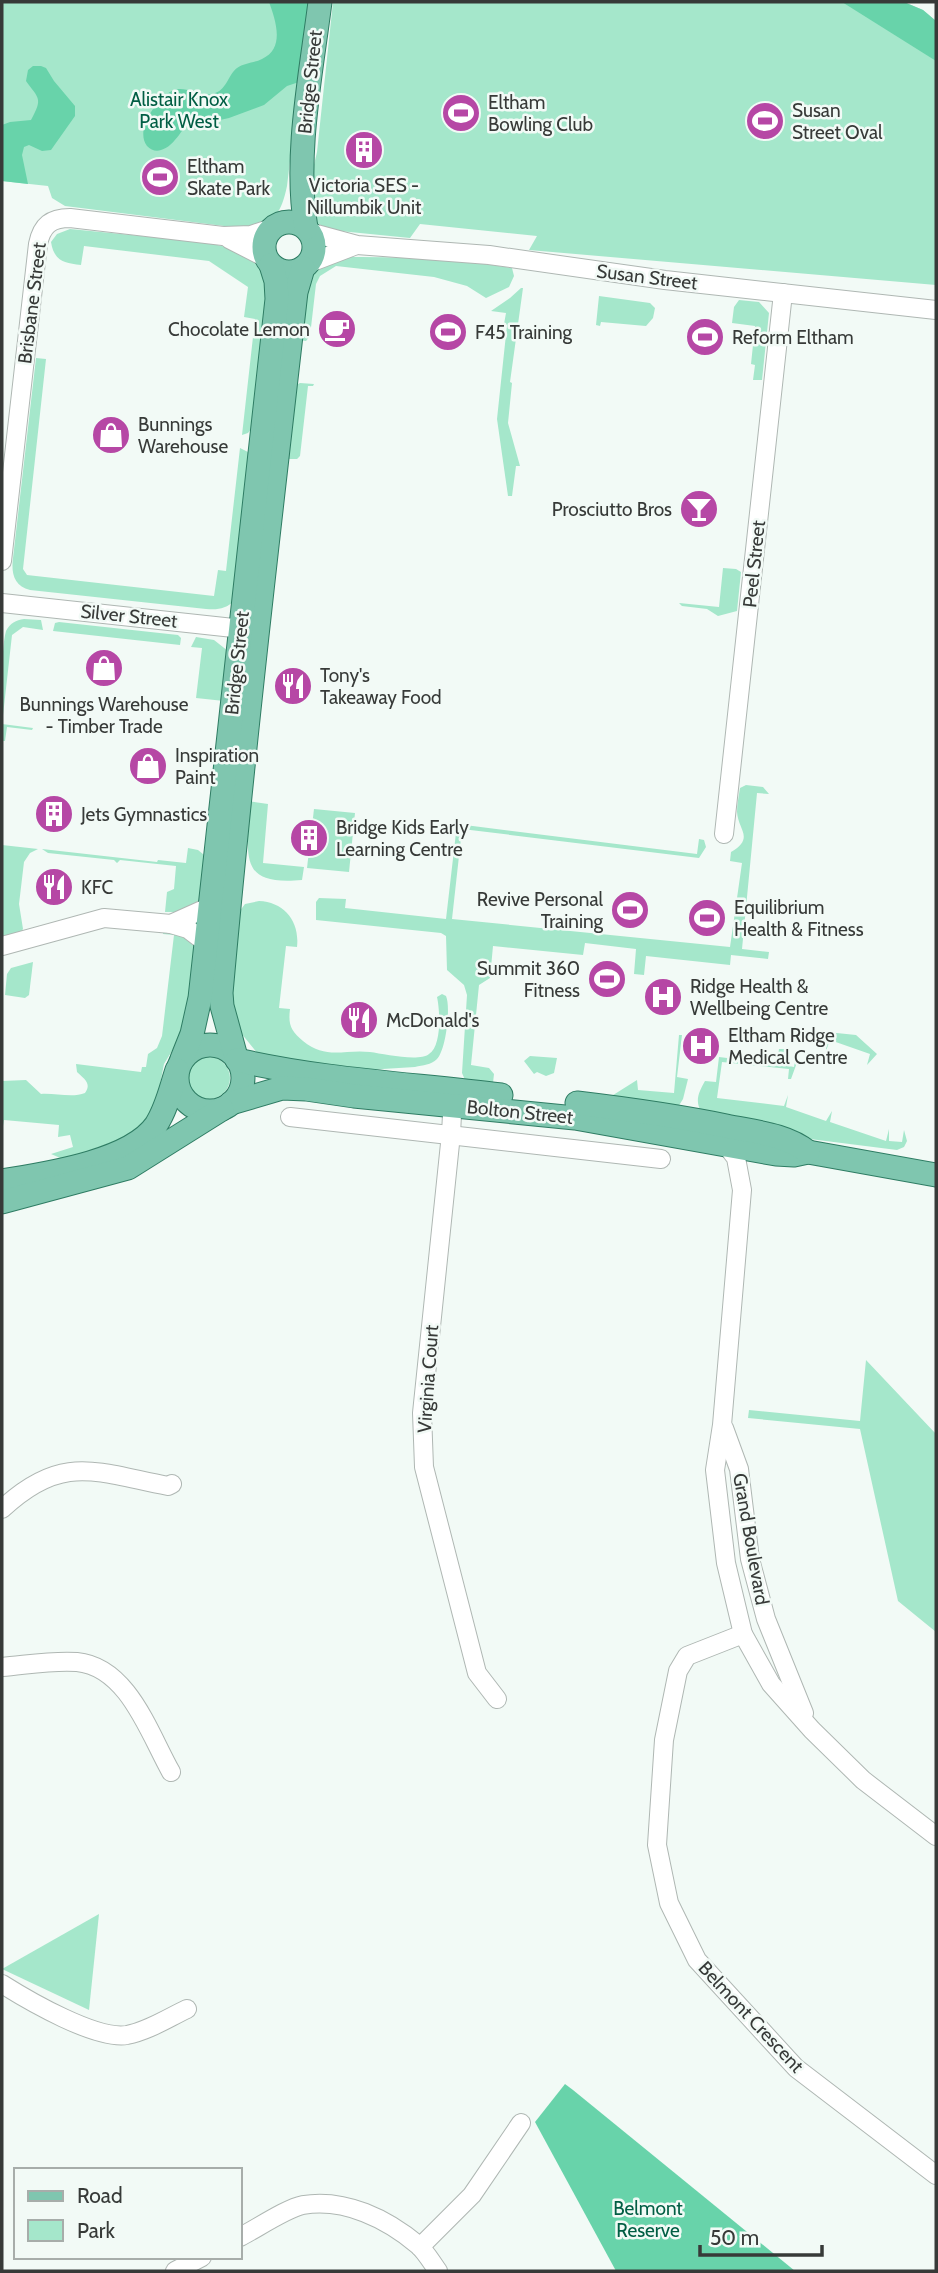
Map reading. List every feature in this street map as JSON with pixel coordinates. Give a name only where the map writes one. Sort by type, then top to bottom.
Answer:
[{"type":"main road","name":"Bridge Street","points":[[307,230],[301,163],[320,2]]},
{"type":"main road","name":"Bridge Street","points":[[275,226],[289,204],[301,163]]},
{"type":"main road","points":[[292,222],[307,230],[314,245],[311,258],[305,266],[285,272],[268,261],[264,242],[275,226],[292,222]]},
{"type":"main road","name":"Bridge Street","points":[[237,1058],[222,1006],[221,993],[276,299],[276,281],[268,261]]},
{"type":"main road","name":"Bridge Street","points":[[2,1181],[110,1157],[140,1141],[161,1116],[198,1015],[209,907],[296,292],[305,266]]},
{"type":"main road","points":[[2,1202],[128,1168],[227,1106],[238,1095],[242,1084],[243,1073],[237,1058],[222,1046],[200,1046],[190,1051],[180,1064],[178,1087],[188,1103],[206,1111],[227,1106]]},
{"type":"main road","name":"Bolton Street","points":[[237,1058],[268,1067],[726,1145],[750,1140],[787,1140],[808,1152],[936,1175]]},
{"type":"main road","name":"Bolton Street","points":[[227,1106],[272,1090],[293,1088],[355,1097],[453,1097],[644,1111],[750,1140]]},
{"type":"street","name":"Brisbane Street","points":[[2,561],[38,244],[45,226],[58,219],[71,218],[223,236],[251,235],[275,226]]},
{"type":"street","name":"Susan Street","points":[[307,230],[357,245],[489,255],[604,272],[936,310]]},
{"type":"street","name":"Brisbane Street","points":[[223,236],[268,261]]},
{"type":"street","name":"Susan Street","points":[[305,266],[357,245]]},
{"type":"street","name":"Peel Street","points":[[724,834],[783,293]]},
{"type":"street","name":"Silver Street","points":[[2,603],[249,629]]},
{"type":"street","points":[[171,924],[209,907]]},
{"type":"street","points":[[2,946],[104,918],[171,924],[188,929],[205,942]]},
{"type":"street","name":"Virginia Court","points":[[453,1097],[422,1413],[424,1467],[477,1673],[496,1699]]},
{"type":"street","name":"Bolton Street","points":[[290,1116],[661,1159]]},
{"type":"street","name":"Grand Boulevard","points":[[742,1190],[747,1179],[750,1140]]},
{"type":"street","name":"Grand Boulevard","points":[[726,1145],[736,1158],[742,1190],[722,1425],[715,1470],[726,1563],[743,1634],[771,1684],[812,1730],[863,1780],[936,1836]]},
{"type":"street","name":"Grand Boulevard","points":[[722,1425],[739,1469],[750,1559],[766,1619],[812,1730]]},
{"type":"street","points":[[2,1509],[21,1491],[62,1472],[93,1472],[168,1486],[172,1484]]},
{"type":"street","name":"Belmont Crescent","points":[[743,1634],[688,1656],[678,1671],[664,1740],[657,1845],[669,1903],[697,1960],[796,2068],[936,2175]]},
{"type":"street","points":[[2,1667],[76,1662],[105,1670],[127,1691],[170,1773]]},
{"type":"street","points":[[2,1983],[82,2026],[116,2035],[142,2031],[187,2009]]},
{"type":"street","points":[[420,2247],[472,2195],[521,2123]]},
{"type":"street","points":[[242,2236],[300,2206],[327,2203],[346,2205],[386,2222],[420,2247],[439,2271]]},
{"type":"street","points":[[175,2271],[198,2259]]},
{"type":"green space","name":"Alistair Knox Park West","points":[[2,2],[309,2],[287,186],[281,206],[273,218],[240,228],[65,206],[52,198],[48,186],[2,181]]},
{"type":"green space","points":[[269,2],[309,2],[299,82],[287,86],[264,105],[229,118],[220,120],[195,116],[166,148],[157,151],[147,146],[144,127],[158,102],[169,92],[182,89],[212,94],[224,87],[237,68],[269,54],[274,48],[277,33]]},
{"type":"green space","points":[[333,2],[904,2],[923,10],[936,21],[936,285],[529,250],[537,236],[420,224],[410,238],[330,230],[315,222],[309,186],[317,152]]},
{"type":"green space","points":[[842,2],[904,2],[923,10],[936,21],[936,61]]},
{"type":"green space","points":[[33,66],[46,68],[75,106],[75,116],[51,150],[42,151],[29,145],[24,147],[22,155],[28,184],[2,181],[2,125],[31,120],[38,99],[26,81],[28,70]]},
{"type":"green space","points":[[70,229],[203,242],[236,249],[258,260],[269,276],[259,419],[248,433],[242,435],[255,319],[244,317],[248,287],[209,261],[84,246],[81,265],[65,262],[57,257],[51,242],[57,234]]},
{"type":"green space","points":[[340,257],[469,262],[512,268],[514,276],[509,287],[486,298],[467,286],[434,277],[336,266],[320,276],[316,284],[310,336],[306,341],[299,340],[300,299],[314,269]]},
{"type":"green space","points":[[521,288],[508,423],[520,466],[516,466],[512,496],[508,496],[497,419],[506,313],[491,311]]},
{"type":"green space","points":[[599,296],[650,303],[655,308],[653,318],[646,326],[601,322],[600,326],[596,325]]},
{"type":"green space","points":[[739,300],[759,302],[769,313],[762,380],[753,380],[755,365],[751,364],[755,326],[732,323],[734,307]]},
{"type":"green space","points":[[36,358],[46,359],[23,569],[27,575],[214,596],[218,570],[226,571],[240,448],[250,453],[235,600],[232,603],[222,608],[206,609],[30,590],[17,582],[12,564]]},
{"type":"green space","points":[[300,383],[314,384],[308,386],[300,456],[297,459],[286,459],[290,388]]},
{"type":"green space","points":[[723,568],[741,572],[737,611],[718,616],[707,609],[682,606],[679,603],[719,607]]},
{"type":"green space","points":[[24,619],[41,620],[43,630],[23,627],[12,635],[2,724],[3,653],[9,626]]},
{"type":"green space","points":[[55,623],[178,635],[181,638],[180,645],[53,631]]},
{"type":"green space","points":[[196,637],[214,640],[228,651],[224,701],[196,698],[202,648],[191,647]]},
{"type":"green space","points":[[2,724],[33,728],[7,727],[5,741],[2,741]]},
{"type":"green space","points":[[746,785],[763,787],[769,794],[757,793],[742,949],[769,952],[768,959],[731,955],[730,965],[646,956],[644,975],[634,974],[636,949],[585,943],[583,955],[493,946],[490,978],[479,985],[471,1065],[489,1068],[494,1074],[493,1083],[465,1080],[462,1073],[467,995],[464,985],[447,970],[446,936],[441,933],[316,920],[316,902],[319,898],[346,899],[345,908],[446,919],[457,824],[697,854],[699,839],[704,840],[706,847],[699,858],[462,829],[452,919],[730,947],[742,863],[730,861],[731,852],[744,838],[737,809],[740,788]]},
{"type":"green space","points":[[248,801],[268,804],[263,863],[304,867],[302,880],[265,878],[256,871],[250,862],[248,851]]},
{"type":"green space","points":[[314,809],[355,813],[349,872],[307,868]]},
{"type":"green space","points":[[2,845],[38,849],[30,853],[24,862],[19,904],[23,929],[20,934],[2,939]]},
{"type":"green space","points":[[188,848],[198,850],[209,859],[201,907],[178,912],[165,912],[167,892],[174,889],[176,866],[120,860],[117,863],[114,860],[48,853],[42,849],[186,863]]},
{"type":"green space","points":[[259,901],[283,909],[296,929],[297,947],[286,946],[279,1008],[290,1009],[290,1024],[299,1037],[311,1047],[327,1052],[361,1051],[392,1056],[424,1056],[433,1050],[436,1044],[439,1019],[437,997],[442,994],[446,996],[448,1018],[443,1047],[437,1059],[430,1064],[415,1067],[334,1072],[258,1054],[241,1033],[231,997],[239,912],[245,904]]},
{"type":"green space","points":[[163,930],[184,933],[194,941],[194,988],[178,1041],[164,1064],[155,1110],[133,1136],[65,1160],[51,1154],[73,1147],[70,1135],[58,1137],[59,1125],[4,1120],[2,1132],[2,1081],[26,1080],[41,1094],[75,1095],[85,1093],[88,1086],[77,1072],[76,1064],[141,1072],[142,1067],[146,1067],[148,1054],[157,1048],[162,1036],[174,935],[163,934]]},
{"type":"green space","points":[[33,962],[29,995],[25,998],[5,995],[7,974],[11,968]]},
{"type":"green space","points":[[827,1032],[856,1035],[877,1054],[867,1065],[870,1054],[830,1040],[826,1051]]},
{"type":"green space","points":[[679,1035],[682,1035],[677,1077],[688,1079],[678,1107],[610,1097],[637,1080],[638,1090],[674,1093]]},
{"type":"green space","points":[[779,1049],[784,1049],[783,1065],[794,1067],[796,1055],[799,1057],[791,1079],[788,1079],[789,1069],[722,1062],[717,1098],[784,1106],[788,1095],[786,1107],[826,1121],[832,1111],[830,1122],[886,1141],[889,1129],[889,1141],[902,1142],[904,1130],[907,1141],[904,1147],[897,1150],[810,1139],[702,1113],[698,1104],[699,1093],[705,1081],[716,1082],[719,1057],[777,1064]]},
{"type":"green space","points":[[530,1056],[557,1058],[554,1073],[546,1076],[537,1072],[534,1074],[524,1061]]},
{"type":"green space","points":[[209,1057],[224,1063],[230,1078],[224,1093],[209,1099],[194,1093],[188,1078],[194,1063]]},
{"type":"green space","points":[[866,1360],[936,1434],[936,1632],[898,1601],[860,1429],[748,1418],[749,1410],[860,1421]]},
{"type":"green space","points":[[99,1914],[89,2010],[2,1969]]},
{"type":"green space","name":"Belmont Reserve","points":[[565,2084],[795,2271],[616,2271],[535,2122]]},
{"type":"place","name":"Eltham Bowling Club","points":[[461,113]]},
{"type":"place","name":"Susan Street Oval","points":[[765,121]]},
{"type":"place","name":"Victoria SES - Nillumbik Unit","points":[[364,150]]},
{"type":"place","name":"Eltham Skate Park","points":[[160,177]]},
{"type":"place","name":"Chocolate Lemon","points":[[337,329]]},
{"type":"place","name":"F45 Training","points":[[448,332]]},
{"type":"place","name":"Reform Eltham","points":[[705,337]]},
{"type":"place","name":"Bunnings Warehouse","points":[[111,435]]},
{"type":"place","name":"Prosciutto Bros","points":[[699,509]]},
{"type":"place","name":"Bunnings Warehouse - Timber Trade","points":[[104,668]]},
{"type":"place","name":"Tony's Takeaway Food","points":[[293,686]]},
{"type":"place","name":"Inspiration Paint","points":[[148,766]]},
{"type":"place","name":"Jets Gymnastics","points":[[54,814]]},
{"type":"place","name":"Bridge Kids Early Learning Centre","points":[[309,838]]},
{"type":"place","name":"KFC","points":[[54,887]]},
{"type":"place","name":"Revive Personal Training","points":[[630,910]]},
{"type":"place","name":"Equilibrium Health & Fitness","points":[[707,918]]},
{"type":"place","name":"Summit 360 Fitness","points":[[607,979]]},
{"type":"place","name":"Ridge Health & Wellbeing Centre","points":[[663,997]]},
{"type":"place","name":"McDonald's","points":[[359,1020]]},
{"type":"place","name":"Eltham Ridge Medical Centre","points":[[701,1046]]}]
